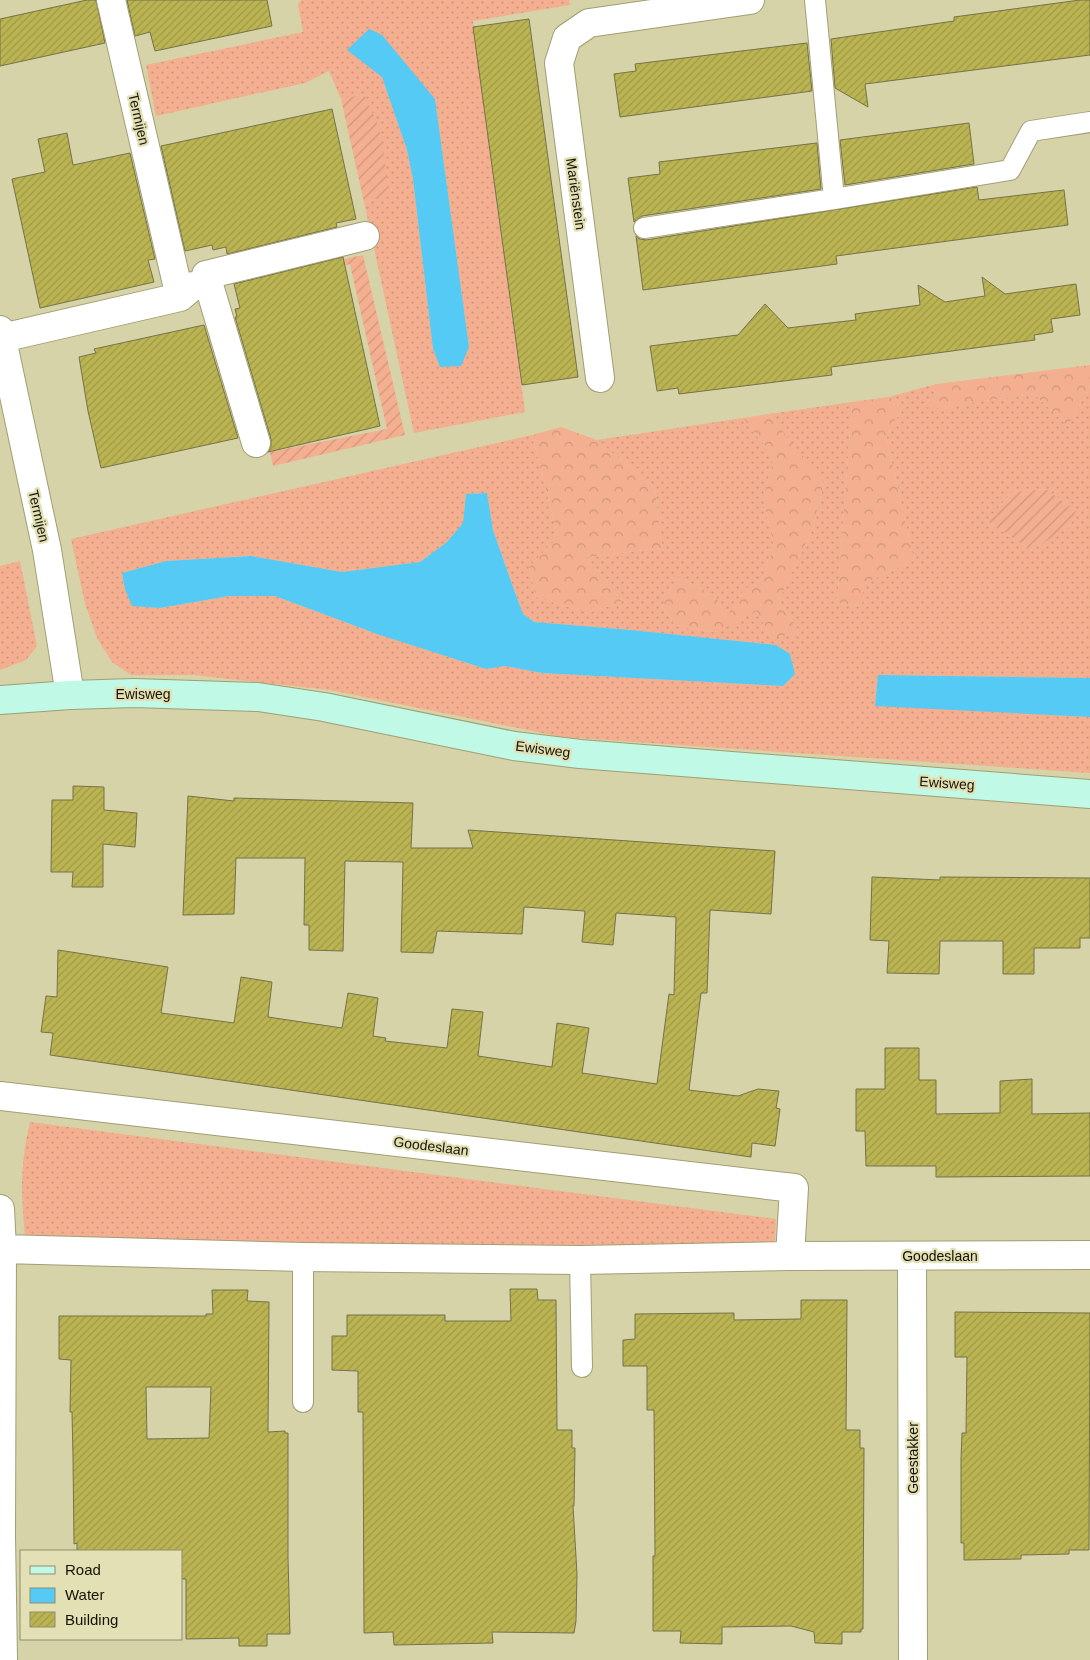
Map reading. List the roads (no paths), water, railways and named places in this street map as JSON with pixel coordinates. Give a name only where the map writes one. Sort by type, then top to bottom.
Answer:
[{"type":"street","name":"Termijen","points":[[111,0],[180,297]]},
{"type":"street","name":"Mariënstein","points":[[600,378],[559,63],[567,38],[587,12],[750,0]]},
{"type":"street","name":"Termijen","points":[[70,695],[47,550],[1,334],[180,297],[206,275],[365,236]]},
{"type":"street","points":[[206,275],[256,444]]},
{"type":"street","name":"Ewisweg","points":[[0,700],[134,693],[258,698],[324,707],[514,746],[580,754],[1090,794]]},
{"type":"street","name":"Goodeslaan","points":[[0,1096],[794,1188],[790,1256]]},
{"type":"street","points":[[0,1209],[2,1249],[1,1536],[3,1660]]},
{"type":"street","name":"Goodeslaan","points":[[2,1249],[303,1257],[580,1260],[790,1256],[1090,1255]]},
{"type":"street","name":"Geestakker","points":[[912,1257],[913,1660]]},
{"type":"lane","points":[[815,0],[834,200]]},
{"type":"lane","points":[[644,228],[834,200],[1010,170],[1031,131],[1090,122]]},
{"type":"lane","points":[[303,1257],[303,1402]]},
{"type":"lane","points":[[580,1260],[582,1367]]},
{"type":"water","points":[[369,29],[382,35],[435,99],[469,347],[461,366],[440,367],[433,349],[413,179],[407,150],[382,77],[347,50]]},
{"type":"water","points":[[487,493],[493,530],[513,587],[523,614],[534,622],[776,645],[790,654],[795,674],[783,686],[542,673],[505,666],[486,669],[377,634],[275,596],[229,596],[160,608],[132,606],[125,589],[122,573],[166,561],[251,556],[342,572],[420,562],[447,542],[463,523],[466,494]]},
{"type":"water","points":[[878,675],[1090,678],[1090,717],[875,706]]}]
